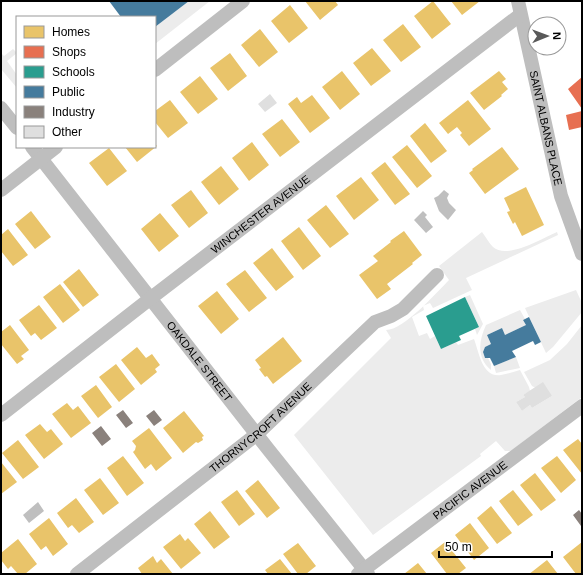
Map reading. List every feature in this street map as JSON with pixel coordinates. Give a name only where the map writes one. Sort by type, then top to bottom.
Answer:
[{"type":"street","points":[[156,69],[243,1]]},
{"type":"street","name":"SAINT ALBANS PLACE","points":[[518,1],[561,196],[582,254]]},
{"type":"street","name":"WINCHESTER AVENUE","points":[[1,415],[520,15]]},
{"type":"street","points":[[1,108],[16,127]]},
{"type":"street","name":"OAKDALE STREET","points":[[33,148],[364,572]]},
{"type":"street","points":[[1,190],[55,148]]},
{"type":"street","name":"THORNYCROFT AVENUE","points":[[77,574],[257,434],[375,322],[391,316],[403,309],[437,275]]},
{"type":"street","name":"PACIFIC AVENUE","points":[[364,572],[582,406]]},
{"type":"shaded area","points":[[189,1],[210,1],[156,43],[156,26]]},
{"type":"shaded area","points":[[13,49],[16,52],[16,54],[7,61],[16,74],[16,87],[1,69],[1,53],[4,56]]},
{"type":"shaded area","points":[[444,190],[449,194],[447,198],[449,203],[456,210],[448,220],[439,211],[434,198]]},
{"type":"shaded area","points":[[423,211],[427,215],[425,217],[433,227],[426,233],[414,220]]},
{"type":"shaded area","points":[[482,232],[493,247],[499,250],[507,251],[525,247],[557,232],[558,235],[466,278],[472,290],[433,308],[430,303],[424,306],[449,280],[439,266]]},
{"type":"shaded area","points":[[576,290],[582,303],[582,312],[553,347],[546,353],[525,308]]},
{"type":"shaded area","points":[[470,295],[483,324],[477,335],[475,329],[479,327],[465,297]]},
{"type":"shaded area","points":[[423,306],[424,310],[412,317],[419,336],[427,333],[430,339],[435,336],[441,349],[456,342],[458,345],[474,339],[482,363],[489,372],[495,375],[501,375],[520,370],[530,391],[523,395],[525,397],[516,402],[522,411],[530,405],[532,408],[552,396],[532,386],[524,372],[550,360],[567,344],[582,325],[582,397],[511,451],[505,451],[496,441],[480,454],[481,456],[373,535],[294,435],[391,338],[386,330],[402,324]]},
{"type":"shaded area","points":[[520,310],[525,319],[523,320],[526,325],[505,335],[502,328],[487,335],[491,344],[485,347],[483,352],[485,358],[488,358],[491,364],[491,370],[483,360],[480,349],[486,325]]},
{"type":"shaded area","points":[[516,357],[520,368],[496,373],[494,366]]},
{"type":"shaded area","points":[[38,502],[44,511],[29,523],[23,515]]},
{"type":"building: Homes","points":[[305,1],[335,1],[338,5],[320,20]]},
{"type":"building: Homes","points":[[433,1],[451,24],[432,39],[414,16]]},
{"type":"building: Homes","points":[[451,1],[480,1],[462,15]]},
{"type":"building: Homes","points":[[290,5],[308,28],[289,43],[271,21]]},
{"type":"building: Homes","points":[[403,24],[421,47],[401,62],[383,40]]},
{"type":"building: Homes","points":[[260,29],[278,52],[259,67],[241,45]]},
{"type":"building: Homes","points":[[372,48],[391,71],[371,86],[353,63]]},
{"type":"building: Homes","points":[[230,53],[247,76],[228,91],[210,68]]},
{"type":"building: Homes","points":[[342,71],[360,94],[340,110],[322,87]]},
{"type":"building: Homes","points":[[499,71],[506,79],[502,82],[508,89],[501,95],[502,96],[484,110],[470,93]]},
{"type":"building: Homes","points":[[200,76],[218,99],[198,114],[180,92]]},
{"type":"building: Homes","points":[[312,95],[330,118],[310,133],[288,104],[297,97],[301,103]]},
{"type":"building: Homes","points":[[170,100],[188,123],[168,138],[156,123],[156,110]]},
{"type":"building: Homes","points":[[468,100],[491,129],[469,146],[460,135],[462,133],[457,127],[448,134],[439,123]]},
{"type":"building: Homes","points":[[282,119],[300,142],[280,157],[262,134]]},
{"type":"building: Homes","points":[[425,123],[447,151],[431,163],[410,136]]},
{"type":"building: Homes","points":[[252,142],[269,165],[249,181],[232,158]]},
{"type":"building: Homes","points":[[407,145],[432,176],[417,188],[392,157]]},
{"type":"building: Homes","points":[[502,147],[519,169],[485,194],[469,173],[473,170],[472,169]]},
{"type":"building: Homes","points":[[109,148],[127,171],[107,186],[89,163]]},
{"type":"building: Homes","points":[[126,148],[154,148],[137,162]]},
{"type":"building: Homes","points":[[385,162],[410,194],[395,205],[371,173]]},
{"type":"building: Homes","points":[[221,166],[239,189],[219,205],[201,182]]},
{"type":"building: Homes","points":[[361,177],[379,200],[354,220],[336,196]]},
{"type":"building: Homes","points":[[526,187],[544,225],[522,236],[515,222],[513,224],[507,212],[510,211],[504,198]]},
{"type":"building: Homes","points":[[191,190],[208,213],[189,228],[171,205]]},
{"type":"building: Homes","points":[[326,205],[349,234],[330,248],[307,220]]},
{"type":"building: Homes","points":[[31,211],[51,237],[35,249],[15,224]]},
{"type":"building: Homes","points":[[160,213],[179,236],[159,252],[141,229]]},
{"type":"building: Homes","points":[[299,227],[321,256],[303,270],[281,241]]},
{"type":"building: Homes","points":[[8,229],[28,255],[13,266],[1,251],[1,235]]},
{"type":"building: Homes","points":[[404,231],[422,255],[387,284],[391,289],[377,299],[359,275],[378,261],[373,256]]},
{"type":"building: Homes","points":[[272,248],[294,277],[276,291],[253,263]]},
{"type":"building: Homes","points":[[79,269],[99,295],[83,307],[63,282]]},
{"type":"building: Homes","points":[[245,270],[267,298],[249,312],[226,284]]},
{"type":"building: Homes","points":[[60,284],[80,310],[63,323],[43,297]]},
{"type":"building: Homes","points":[[217,291],[239,319],[221,334],[198,306]]},
{"type":"building: Homes","points":[[39,305],[57,328],[41,340],[35,333],[31,336],[19,320]]},
{"type":"building: Homes","points":[[10,325],[29,350],[21,356],[24,359],[17,364],[1,344],[1,332]]},
{"type":"building: Homes","points":[[283,337],[302,361],[273,384],[259,369],[261,368],[255,360]]},
{"type":"building: Homes","points":[[137,347],[146,358],[152,354],[160,365],[155,369],[157,372],[141,385],[121,360]]},
{"type":"building: Homes","points":[[116,364],[135,389],[119,402],[99,377]]},
{"type":"building: Homes","points":[[96,385],[112,407],[98,418],[81,396]]},
{"type":"building: Homes","points":[[67,403],[73,410],[78,406],[91,423],[71,438],[52,414]]},
{"type":"building: Homes","points":[[184,411],[204,436],[202,437],[203,440],[198,443],[196,442],[183,453],[163,428]]},
{"type":"building: Homes","points":[[40,424],[47,432],[51,429],[63,444],[44,459],[25,435]]},
{"type":"building: Homes","points":[[149,428],[172,458],[156,471],[151,464],[145,469],[133,452],[136,446],[132,441]]},
{"type":"building: Homes","points":[[578,439],[582,444],[582,474],[563,450]]},
{"type":"building: Homes","points":[[18,440],[39,467],[23,479],[2,453]]},
{"type":"building: Homes","points":[[123,456],[144,483],[127,496],[107,468]]},
{"type":"building: Homes","points":[[557,456],[576,480],[561,493],[541,468]]},
{"type":"building: Homes","points":[[1,462],[17,482],[1,494]]},
{"type":"building: Homes","points":[[535,473],[556,500],[541,511],[520,485]]},
{"type":"building: Homes","points":[[100,478],[119,503],[103,515],[84,490]]},
{"type":"building: Homes","points":[[258,480],[280,508],[267,518],[245,491]]},
{"type":"building: Homes","points":[[237,490],[255,514],[239,526],[221,502]]},
{"type":"building: Homes","points":[[513,490],[533,515],[518,526],[499,501]]},
{"type":"building: Homes","points":[[76,498],[94,522],[79,533],[72,525],[68,528],[57,513]]},
{"type":"building: Homes","points":[[491,506],[512,533],[497,544],[477,518]]},
{"type":"building: Homes","points":[[210,511],[230,537],[214,549],[194,524]]},
{"type":"building: Homes","points":[[49,518],[68,544],[53,556],[46,546],[41,550],[29,534]]},
{"type":"building: Homes","points":[[470,523],[489,548],[474,560],[455,535]]},
{"type":"building: Homes","points":[[180,534],[185,541],[188,538],[201,553],[181,569],[163,547]]},
{"type":"building: Homes","points":[[18,539],[37,564],[25,574],[18,574],[11,566],[8,569],[1,560],[1,553]]},
{"type":"building: Homes","points":[[445,542],[466,568],[458,574],[447,574],[431,553]]},
{"type":"building: Homes","points":[[582,542],[582,574],[576,574],[563,557]]},
{"type":"building: Homes","points":[[298,543],[316,566],[306,574],[298,574],[283,554]]},
{"type":"building: Homes","points":[[153,556],[157,563],[161,559],[173,574],[142,574],[138,568]]},
{"type":"building: Homes","points":[[280,559],[292,574],[268,574],[265,570]]},
{"type":"building: Homes","points":[[547,560],[558,574],[529,574],[533,571]]},
{"type":"building: Homes","points":[[418,563],[427,574],[404,574]]},
{"type":"building: Shops","points":[[582,77],[582,109],[568,89]]},
{"type":"building: Shops","points":[[582,111],[582,127],[569,130],[566,115]]},
{"type":"building: Schools","points":[[465,297],[479,327],[459,336],[461,340],[441,349],[426,316]]},
{"type":"building: Public","points":[[109,1],[189,1],[156,26],[156,16],[120,16]]},
{"type":"building: Public","points":[[529,317],[541,342],[535,345],[533,341],[512,351],[516,357],[494,366],[490,358],[485,358],[483,352],[485,347],[491,344],[487,335],[502,328],[505,335],[526,325],[523,320]]},
{"type":"building: Industry","points":[[123,410],[133,423],[126,428],[116,415]]},
{"type":"building: Industry","points":[[154,410],[162,420],[154,426],[146,416]]},
{"type":"building: Industry","points":[[101,426],[111,439],[102,446],[92,433]]},
{"type":"building: Industry","points":[[579,510],[582,514],[581,526],[573,515]]},
{"type":"building: Other","points":[[270,94],[277,103],[265,112],[258,104]]},
{"type":"building: Other","points":[[543,382],[552,396],[532,408],[530,405],[522,411],[516,402],[525,397],[523,395]]}]
